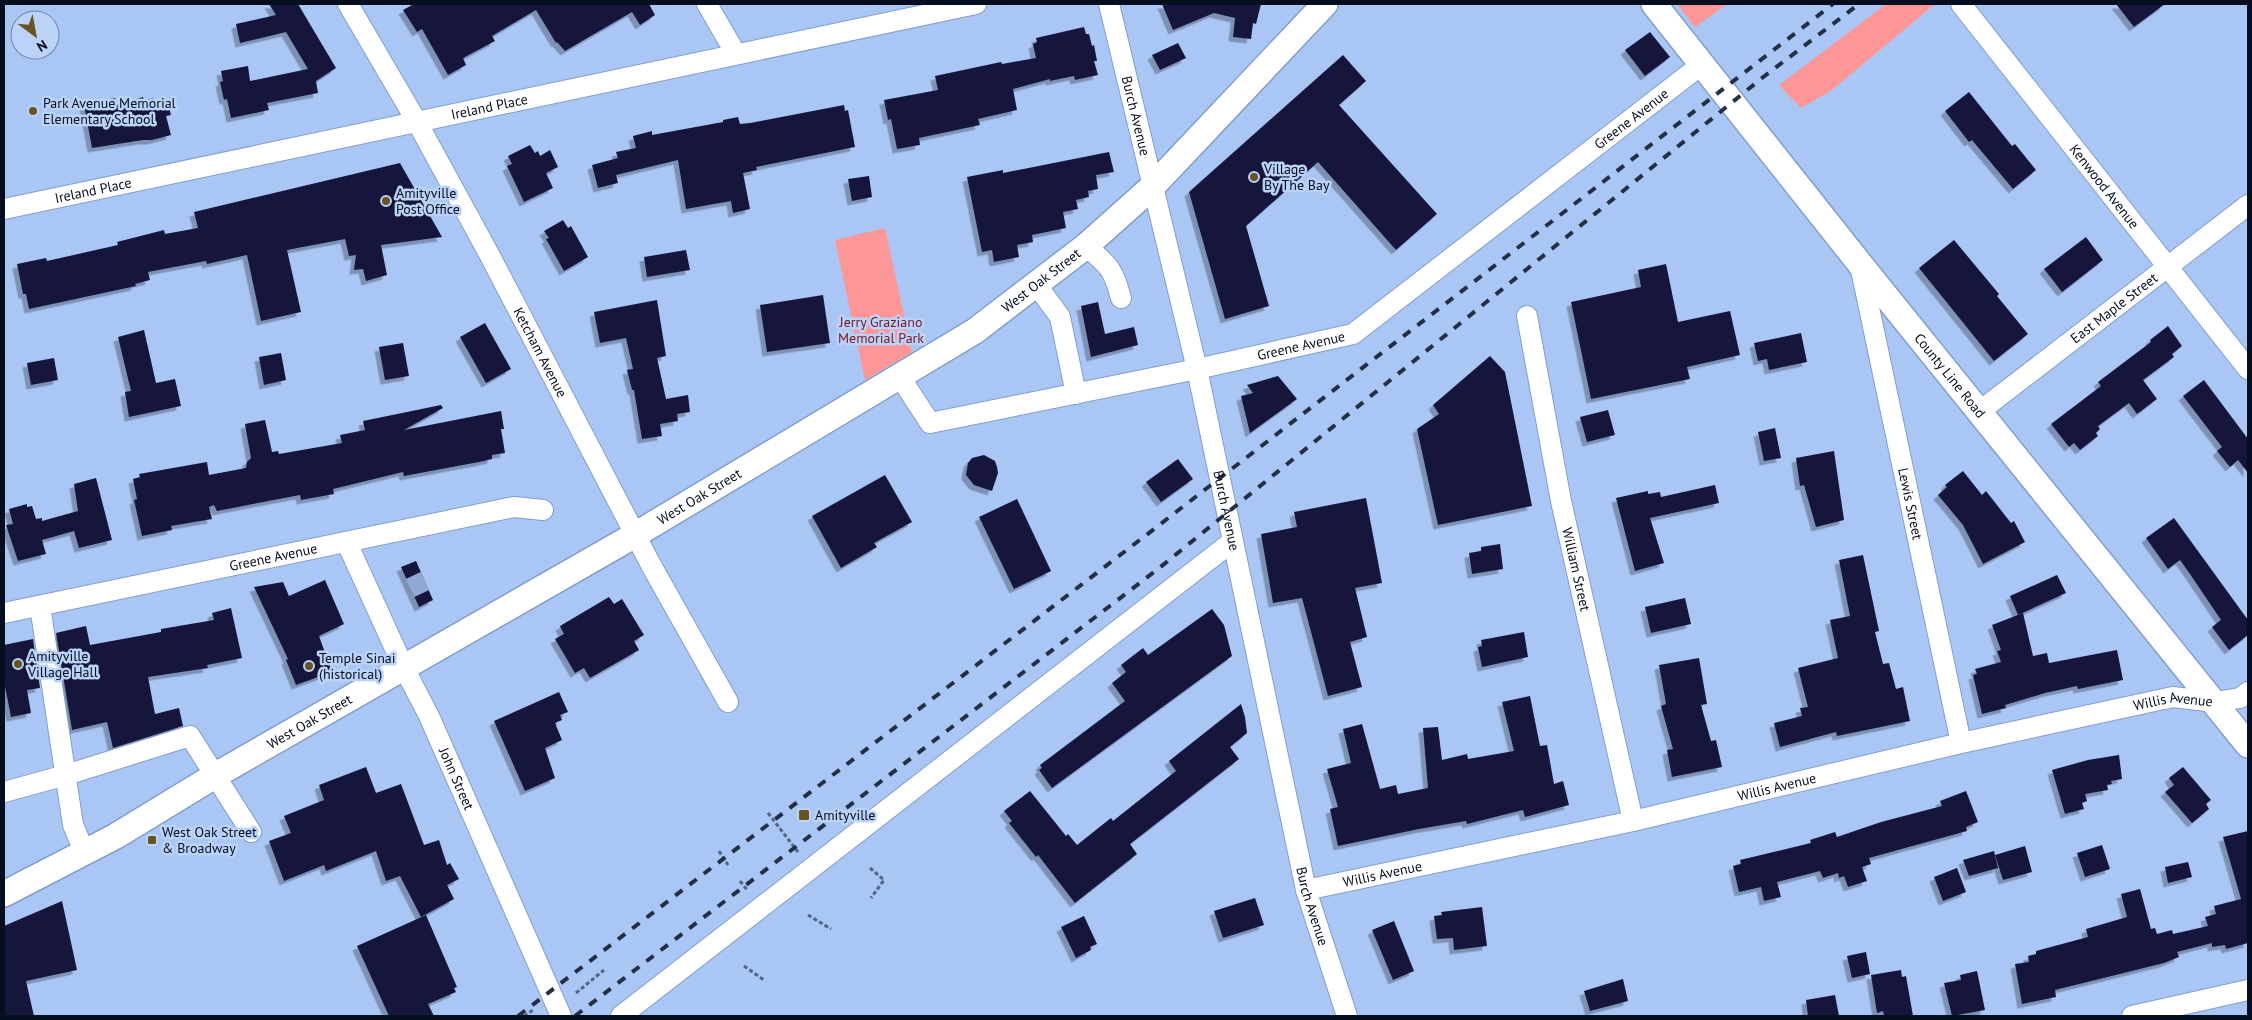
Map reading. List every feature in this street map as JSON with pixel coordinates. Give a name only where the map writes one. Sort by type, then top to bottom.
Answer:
[{"type":"main road","name":"West Oak Street","points":[[4,894],[85,853],[402,666],[635,535],[975,331],[1086,246],[1152,187],[1325,4]]},
{"type":"main road","name":"County Line Road","points":[[1654,4],[1860,264],[2248,745]]},
{"type":"street","name":"Ketcham Avenue","points":[[348,4],[417,122],[489,254],[635,535],[728,702]]},
{"type":"street","points":[[707,4],[736,54]]},
{"type":"street","name":"Ireland Place","points":[[4,209],[976,4]]},
{"type":"street","name":"Burch Avenue","points":[[1109,4],[1197,369],[1306,890],[1346,1016]]},
{"type":"street","name":"Kenwood Avenue","points":[[1961,4],[2248,369]]},
{"type":"street","name":"Greene Avenue","points":[[900,377],[930,423],[1197,369],[1353,334],[1701,65]]},
{"type":"street","name":"East Maple Street","points":[[1980,411],[2248,205]]},
{"type":"street","points":[[1086,246],[1114,274],[1121,298]]},
{"type":"street","name":"Lewis Street","points":[[1860,264],[1961,743]]},
{"type":"street","points":[[1036,284],[1060,317],[1076,394]]},
{"type":"street","name":"William Street","points":[[1528,316],[1561,501],[1633,821]]},
{"type":"street","name":"Greene Avenue","points":[[4,613],[514,507],[543,510]]},
{"type":"street","points":[[620,1016],[1233,541]]},
{"type":"street","name":"John Street","points":[[347,543],[402,666],[430,716],[561,1016]]},
{"type":"street","points":[[40,606],[73,825],[85,853]]},
{"type":"street","name":"Willis Avenue","points":[[1306,890],[1633,821],[1961,743],[2173,697],[2215,702],[2240,698],[2248,692]]},
{"type":"street","points":[[4,792],[66,775],[190,736],[250,832]]},
{"type":"street","points":[[2132,1016],[2248,990]]},
{"type":"path","points":[[768,813],[798,853]]},
{"type":"path","points":[[781,830],[786,826]]},
{"type":"path","points":[[719,851],[728,865]]},
{"type":"path","points":[[870,868],[884,880],[871,898]]},
{"type":"path","points":[[740,881],[748,891]]},
{"type":"path","points":[[808,915],[831,929]]},
{"type":"path","points":[[744,966],[764,980]]},
{"type":"path","points":[[576,993],[604,970]]},
{"type":"path","points":[[524,1016],[533,1010]]},
{"type":"green space","points":[[1677,4],[1727,4],[1695,27]]},
{"type":"green space","points":[[1886,4],[1935,4],[1832,90],[1801,108],[1779,85]]},
{"type":"green space","name":"Jerry Graziano Memorial Park","points":[[885,228],[912,352],[865,380],[835,240]]},
{"type":"building","points":[[269,4],[298,4],[336,68],[316,81],[318,93],[267,103],[269,110],[231,118],[227,99],[224,100],[220,82],[223,81],[221,71],[248,66],[250,81],[308,69],[286,32],[240,43],[236,24],[276,15]]},
{"type":"building","points":[[414,4],[649,4],[655,15],[640,25],[632,12],[565,51],[556,43],[536,10],[492,36],[495,41],[463,58],[466,65],[448,75],[422,29],[417,32],[403,10]]},
{"type":"building","points":[[1162,4],[1261,4],[1256,24],[1253,23],[1251,39],[1233,37],[1235,18],[1214,13],[1173,30]]},
{"type":"building","points":[[2116,4],[2165,4],[2134,27]]},
{"type":"building","points":[[1084,27],[1086,34],[1089,34],[1092,46],[1094,45],[1097,61],[1094,61],[1098,75],[1075,80],[1074,76],[1050,81],[1050,79],[1013,89],[1017,110],[978,119],[980,125],[919,138],[920,145],[897,149],[891,119],[888,120],[884,100],[938,90],[935,76],[1001,62],[1002,64],[1036,58],[1033,44],[1037,42],[1036,38]]},
{"type":"building","points":[[1650,32],[1670,57],[1645,76],[1625,50]]},
{"type":"building","points":[[1178,43],[1186,58],[1160,70],[1152,55]]},
{"type":"building","name":"Village By The Bay","points":[[1343,55],[1366,81],[1339,105],[1437,214],[1396,250],[1318,162],[1246,226],[1269,306],[1225,319],[1189,192]]},
{"type":"building","points":[[1969,92],[2012,146],[2015,144],[2036,170],[2013,189],[1972,140],[1969,142],[1945,111]]},
{"type":"building","points":[[143,97],[144,101],[153,98],[154,102],[167,99],[171,115],[166,116],[171,135],[152,140],[92,148],[84,104],[115,98],[116,105]]},
{"type":"building","points":[[844,105],[845,111],[848,110],[855,147],[756,167],[757,170],[743,173],[750,209],[733,213],[731,201],[686,209],[678,160],[616,175],[618,183],[598,188],[592,165],[618,158],[616,152],[636,148],[633,136],[652,131],[652,135],[723,122],[723,120],[738,117],[740,124],[750,123]]},
{"type":"building","points":[[530,145],[535,153],[538,151],[540,156],[550,150],[558,167],[546,173],[553,188],[524,202],[507,166],[512,164],[508,156]]},
{"type":"building","points":[[1109,152],[1114,172],[1096,175],[1098,189],[1088,191],[1089,197],[1076,200],[1078,209],[1063,212],[1066,228],[1032,235],[1033,242],[1017,245],[1019,257],[994,262],[992,250],[982,252],[967,177],[1003,170],[1003,173]]},
{"type":"building","points":[[400,163],[442,237],[381,245],[387,275],[366,281],[363,269],[354,270],[356,255],[349,256],[345,239],[287,250],[301,312],[261,321],[247,255],[207,264],[206,261],[148,272],[150,280],[135,284],[136,286],[29,309],[26,294],[23,294],[17,264],[46,258],[47,261],[118,245],[117,242],[164,230],[165,234],[198,228],[194,212]]},
{"type":"building","points":[[869,176],[872,197],[852,201],[848,179]]},
{"type":"building","points":[[563,220],[568,228],[571,226],[588,257],[564,271],[546,239],[549,238],[544,231]]},
{"type":"building","points":[[2086,237],[2103,260],[2062,292],[2044,269]]},
{"type":"building","points":[[1954,240],[1999,294],[1997,296],[2028,334],[1994,361],[1919,268]]},
{"type":"building","points":[[686,250],[690,270],[647,277],[644,257]]},
{"type":"building","points":[[1666,264],[1678,322],[1730,311],[1740,355],[1687,367],[1690,379],[1591,399],[1571,302],[1641,287],[1638,270]]},
{"type":"building","points":[[823,295],[830,343],[767,352],[760,305]]},
{"type":"building","points":[[657,300],[666,356],[657,358],[666,399],[688,395],[690,412],[677,414],[678,421],[660,424],[662,436],[642,439],[634,390],[632,390],[627,370],[633,369],[626,338],[600,343],[594,312]]},
{"type":"building","points":[[1098,302],[1105,334],[1134,327],[1138,345],[1091,357],[1081,306]]},
{"type":"building","points":[[485,323],[511,369],[486,383],[460,337]]},
{"type":"building","points":[[2168,326],[2182,346],[2172,354],[2174,357],[2143,380],[2157,399],[2137,414],[2129,403],[2098,426],[2100,429],[2096,433],[2098,436],[2080,450],[2074,443],[2069,447],[2051,424],[2101,386],[2098,382],[2151,342],[2150,340]]},
{"type":"building","points":[[144,330],[156,383],[175,379],[181,406],[129,417],[125,392],[131,391],[118,337]]},
{"type":"building","points":[[1801,333],[1807,362],[1769,370],[1767,359],[1758,361],[1754,343]]},
{"type":"building","points":[[403,343],[409,376],[385,380],[379,347]]},
{"type":"building","points":[[281,353],[286,380],[264,385],[259,357]]},
{"type":"building","points":[[1490,356],[1505,372],[1532,506],[1438,525],[1417,429],[1439,414],[1433,405]]},
{"type":"building","points":[[54,358],[58,380],[31,385],[27,363]]},
{"type":"building","points":[[1278,376],[1297,399],[1250,433],[1241,396],[1253,393],[1247,385]]},
{"type":"building","points":[[2204,380],[2248,439],[2248,473],[2238,460],[2230,467],[2217,451],[2222,447],[2183,396]]},
{"type":"building","points":[[441,405],[443,408],[404,430],[501,411],[504,429],[501,429],[505,453],[492,455],[492,459],[479,462],[404,476],[403,472],[333,489],[334,494],[301,500],[300,495],[217,511],[214,505],[209,507],[212,519],[171,526],[172,530],[142,536],[134,500],[137,499],[133,479],[140,477],[139,474],[207,462],[209,475],[246,468],[247,462],[251,458],[245,424],[265,420],[272,452],[278,451],[279,454],[342,443],[340,435],[365,430],[363,421]]},
{"type":"building","points":[[1608,410],[1615,435],[1587,442],[1580,417]]},
{"type":"building","points":[[1775,428],[1781,458],[1764,461],[1758,432]]},
{"type":"building","points":[[1834,451],[1844,520],[1816,527],[1804,485],[1800,486],[1796,458]]},
{"type":"building","points":[[984,455],[995,461],[997,467],[998,473],[992,491],[974,485],[966,475],[968,463],[972,458]]},
{"type":"building","points":[[1178,459],[1193,479],[1161,502],[1146,482]]},
{"type":"building","points":[[1963,471],[1982,495],[1986,491],[2011,523],[2014,521],[2025,542],[1983,564],[1963,525],[1938,495],[1947,487],[1945,485]]},
{"type":"building","points":[[885,475],[912,522],[874,543],[877,547],[841,568],[812,516]]},
{"type":"building","points":[[96,478],[112,540],[79,548],[74,531],[42,540],[46,554],[18,561],[6,525],[13,524],[9,509],[27,504],[27,507],[32,506],[36,519],[42,518],[42,521],[78,511],[74,484]]},
{"type":"building","points":[[1715,485],[1719,503],[1650,518],[1664,563],[1635,571],[1616,498],[1648,491],[1648,494],[1660,492],[1661,497]]},
{"type":"building","points":[[1366,498],[1382,583],[1355,588],[1367,637],[1350,642],[1362,687],[1328,696],[1302,598],[1273,603],[1261,534],[1297,527],[1294,512]]},
{"type":"building","points":[[1017,499],[1051,571],[1014,589],[979,517]]},
{"type":"building","points":[[2174,518],[2248,620],[2248,635],[2229,650],[2212,627],[2221,620],[2180,560],[2168,569],[2146,538]]},
{"type":"building","points":[[1500,544],[1503,569],[1472,574],[1469,553],[1481,551],[1481,547]]},
{"type":"building","points":[[1863,555],[1879,631],[1875,632],[1883,664],[1889,663],[1896,689],[1903,687],[1910,721],[1837,736],[1836,732],[1780,747],[1774,723],[1802,716],[1800,708],[1808,707],[1798,668],[1838,658],[1830,620],[1850,616],[1839,560]]},
{"type":"building","points":[[416,561],[433,600],[419,607],[401,567]]},
{"type":"building","points":[[2057,575],[2066,593],[2018,615],[2010,596]]},
{"type":"building","points":[[325,580],[344,624],[319,636],[332,672],[296,685],[286,660],[288,659],[254,587],[283,582],[289,596]]},
{"type":"building","points":[[609,597],[614,604],[622,599],[644,635],[634,641],[639,650],[590,678],[584,668],[575,673],[555,639],[564,634],[560,626]]},
{"type":"building","points":[[1685,598],[1691,624],[1651,633],[1645,607]]},
{"type":"building","points":[[231,608],[242,658],[207,665],[208,668],[148,677],[155,714],[179,708],[183,726],[113,748],[107,722],[72,730],[56,633],[86,626],[90,645],[161,632],[161,629],[214,620],[212,613]]},
{"type":"building","points":[[1212,609],[1224,625],[1232,656],[1052,788],[1039,770],[1042,768],[1040,765],[1125,701],[1112,683],[1126,672],[1121,665],[1143,648],[1148,655]]},
{"type":"building","points":[[2023,613],[2033,656],[2047,653],[2049,663],[2117,650],[2123,680],[2078,689],[2077,686],[2045,693],[2005,705],[2006,708],[1982,714],[1973,675],[1977,674],[1975,669],[2001,662],[1997,651],[2001,650],[1992,625]]},
{"type":"building","points":[[1524,632],[1528,657],[1482,667],[1478,647],[1482,646],[1481,640]]},
{"type":"building","name":"Amityville Village Hall","points":[[33,639],[40,688],[27,690],[31,713],[11,717],[4,681],[4,645]]},
{"type":"building","points":[[1699,658],[1707,704],[1701,705],[1711,741],[1716,740],[1722,767],[1672,777],[1667,750],[1673,749],[1661,706],[1666,704],[1659,665]]},
{"type":"building","points":[[559,692],[568,712],[560,715],[562,720],[555,723],[562,740],[545,748],[555,778],[525,791],[494,721]]},
{"type":"building","points":[[1530,696],[1540,746],[1547,745],[1554,784],[1563,781],[1569,805],[1525,817],[1523,810],[1467,824],[1466,821],[1419,829],[1338,846],[1330,809],[1338,807],[1327,769],[1351,763],[1343,729],[1362,724],[1380,789],[1396,785],[1398,794],[1428,788],[1423,728],[1438,727],[1442,760],[1467,754],[1468,759],[1514,751],[1502,702]]},
{"type":"building","points":[[1241,704],[1247,733],[1230,747],[1239,759],[1130,844],[1137,854],[1075,903],[1038,855],[1036,857],[1009,823],[1012,821],[1004,811],[1030,791],[1066,836],[1068,834],[1077,845],[1111,818],[1113,821],[1176,771],[1169,761]]},
{"type":"building","points":[[2119,755],[2122,779],[2111,781],[2112,784],[2107,785],[2108,790],[2085,794],[2087,801],[2082,803],[2084,809],[2065,814],[2052,770],[2088,760]]},
{"type":"building","points":[[366,767],[376,793],[401,784],[424,845],[439,840],[447,865],[450,863],[459,879],[447,885],[454,899],[421,917],[400,876],[386,881],[376,851],[326,871],[324,865],[284,881],[269,841],[291,833],[284,816],[324,800],[319,785]]},
{"type":"building","points":[[2183,767],[2211,800],[2206,804],[2209,809],[2192,823],[2165,792],[2174,785],[2169,778]]},
{"type":"building","points":[[1966,791],[1978,822],[1966,827],[1967,831],[1869,858],[1871,864],[1862,867],[1867,881],[1848,887],[1844,876],[1839,878],[1838,873],[1823,878],[1820,871],[1777,882],[1781,897],[1764,901],[1761,887],[1739,892],[1733,866],[1741,864],[1740,860],[1811,843],[1810,840],[1835,832],[1837,837],[1881,822],[1942,806],[1940,801]]},
{"type":"building","points":[[2248,831],[2248,943],[2226,949],[2225,945],[2212,947],[2212,943],[2177,952],[2179,957],[2164,963],[2055,990],[2056,997],[2022,1004],[2015,964],[2029,962],[2028,956],[2036,954],[2036,951],[2088,937],[2086,929],[2127,917],[2121,894],[2140,889],[2151,929],[2155,928],[2157,934],[2172,930],[2173,934],[2208,926],[2205,917],[2216,914],[2214,906],[2241,899],[2223,837]]},
{"type":"building","points":[[2102,845],[2110,869],[2085,877],[2077,853]]},
{"type":"building","points":[[2025,846],[2032,872],[2003,880],[1995,855]]},
{"type":"building","points":[[1994,851],[1998,868],[1969,876],[1963,860]]},
{"type":"building","points":[[2188,862],[2192,877],[2168,883],[2165,867]]},
{"type":"building","points":[[1957,868],[1966,892],[1943,901],[1934,877]]},
{"type":"building","points":[[1255,898],[1264,925],[1223,938],[1214,911]]},
{"type":"building","points":[[62,901],[77,970],[26,981],[34,1016],[4,1016],[4,926]]},
{"type":"building","points":[[1482,907],[1487,946],[1454,950],[1453,938],[1437,939],[1434,916],[1442,915],[1441,912]]},
{"type":"building","points":[[426,915],[457,987],[454,988],[456,992],[428,1004],[434,1016],[389,1016],[357,946]]},
{"type":"building","points":[[1084,916],[1097,944],[1090,947],[1091,950],[1076,958],[1061,927]]},
{"type":"building","points":[[1394,921],[1414,971],[1393,980],[1372,930]]},
{"type":"building","points":[[1866,952],[1870,974],[1852,978],[1847,956]]},
{"type":"building","points":[[1901,970],[1902,977],[1906,976],[1913,1016],[1884,1016],[1883,1011],[1877,1013],[1871,975]]},
{"type":"building","points":[[1977,971],[1985,1010],[1952,1016],[1944,983],[1961,980],[1960,975]]},
{"type":"building","points":[[1623,979],[1628,1001],[1590,1011],[1584,991]]},
{"type":"building","points":[[1835,995],[1839,1016],[1808,1016],[1806,1000]]},
{"type":"tunnel","points":[[410,588],[425,581]]},
{"type":"railway","points":[[518,1016],[1145,536],[1833,4]]},
{"type":"railway","points":[[575,1016],[1158,569],[1762,78],[1859,4]]},
{"type":"place","name":"Park Avenue Memorial Elementary School","points":[[33,111]]},
{"type":"place","name":"Village By The Bay","points":[[1254,177]]},
{"type":"place","name":"Amityville Post Office","points":[[386,201]]},
{"type":"place","name":"Amityville Village Hall","points":[[18,664]]},
{"type":"place","name":"Temple Sinai (historical)","points":[[309,666]]},
{"type":"place","name":"Amityville","points":[[804,815]]},
{"type":"place","name":"West Oak Street & Broadway","points":[[152,840]]}]
